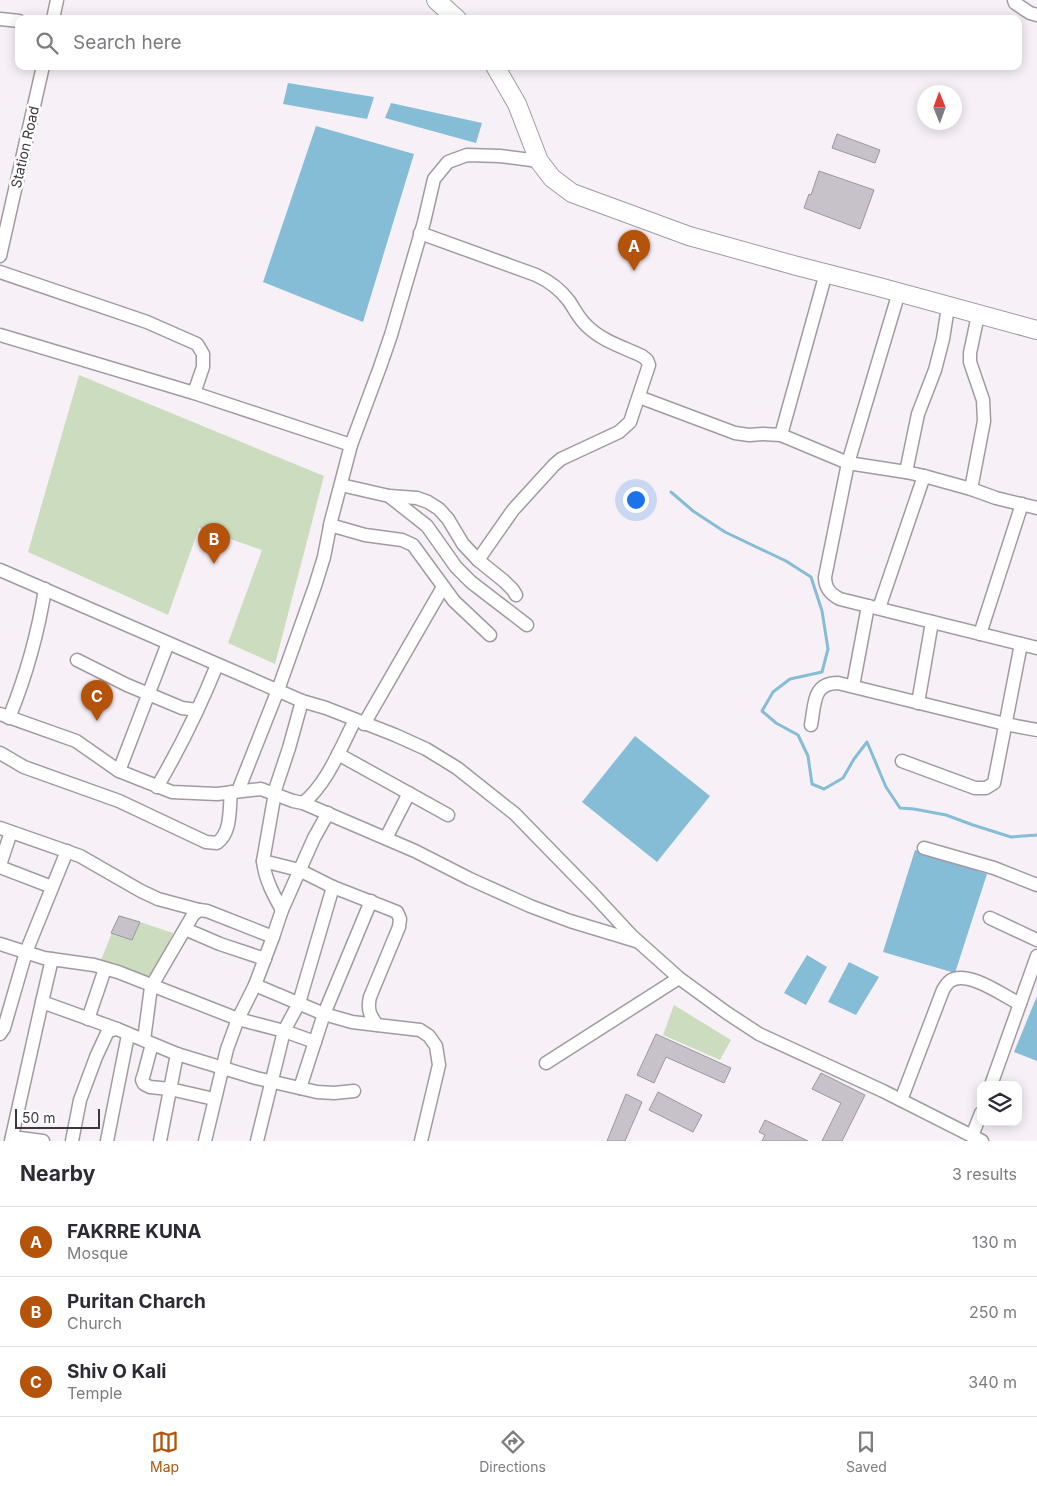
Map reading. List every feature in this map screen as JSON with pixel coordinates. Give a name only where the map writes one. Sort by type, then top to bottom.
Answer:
[{"type":"main road","points":[[436,0],[453,15]]},
{"type":"main road","points":[[498,70],[517,104],[539,161],[552,178],[572,193],[689,236],[1037,330]]},
{"type":"street","points":[[54,15],[57,0]]},
{"type":"street","points":[[1014,0],[1015,3],[1030,13],[1037,15]]},
{"type":"street","points":[[0,19],[15,21]]},
{"type":"street","name":"Station Road","points":[[0,256],[42,70]]},
{"type":"street","points":[[0,753],[24,767],[120,801],[206,842],[217,843],[223,839],[227,832],[234,791],[278,690],[315,586],[324,557],[330,525],[351,445],[383,359],[434,179],[448,162],[467,155],[500,156],[539,161]]},
{"type":"street","points":[[420,233],[536,274],[557,287],[589,328],[607,340],[642,356],[649,365],[630,422],[619,432],[561,459],[554,465],[526,493],[478,560]]},
{"type":"street","points":[[0,272],[147,322],[197,344],[203,354],[203,367],[194,393]]},
{"type":"street","points":[[781,435],[826,273]]},
{"type":"street","points":[[899,292],[848,463],[825,585],[833,595],[840,599],[1037,648]]},
{"type":"street","points":[[906,472],[918,414],[940,353],[948,307]]},
{"type":"street","points":[[971,489],[984,421],[983,400],[970,362],[970,353],[978,315]]},
{"type":"street","points":[[0,334],[194,393],[351,445]]},
{"type":"street","points":[[639,397],[735,433],[781,435],[848,463],[924,476],[996,498],[1037,508]]},
{"type":"street","points":[[853,686],[873,607],[924,476]]},
{"type":"street","points":[[341,485],[389,496],[417,498],[428,502],[439,509],[448,519],[463,544],[478,560],[504,581],[516,595]]},
{"type":"street","points":[[389,496],[427,526],[456,567],[471,582],[527,625]]},
{"type":"street","points":[[980,634],[1022,504]]},
{"type":"street","points":[[330,525],[365,535],[402,540],[413,545],[443,587],[466,614],[490,635]]},
{"type":"street","points":[[0,570],[302,701],[326,708],[426,749],[456,768],[515,814],[638,942],[679,978],[726,1013],[759,1034],[901,1100],[977,1139],[979,1126]]},
{"type":"street","points":[[303,803],[313,795],[443,587]]},
{"type":"street","points":[[45,589],[34,645],[23,683],[4,716],[76,741],[119,770],[172,792],[217,794],[261,789],[303,803],[386,838],[498,893],[570,921],[638,942]]},
{"type":"street","points":[[918,702],[932,622]]},
{"type":"street","points":[[119,770],[168,643]]},
{"type":"street","points":[[902,761],[975,788],[986,788],[994,783],[1021,644]]},
{"type":"street","points":[[77,660],[127,685],[182,708],[197,710]]},
{"type":"street","points":[[157,787],[180,747],[207,693],[218,665]]},
{"type":"street","points":[[811,725],[818,691],[823,686],[838,682],[1005,724],[1037,730]]},
{"type":"street","points":[[282,910],[268,885],[263,861],[274,793],[302,701]]},
{"type":"street","points":[[338,754],[448,815]]},
{"type":"street","points":[[386,838],[409,793]]},
{"type":"street","points":[[205,1141],[227,1049],[238,1019],[256,985],[282,910],[299,870],[328,813]]},
{"type":"street","points":[[52,886],[0,866],[5,830],[67,851],[94,863],[158,899],[207,911],[274,937]]},
{"type":"street","points":[[924,848],[994,868],[1037,885]]},
{"type":"street","points":[[0,1034],[4,1028],[6,1000],[67,851]]},
{"type":"street","points":[[263,861],[299,870],[333,887],[397,912],[400,919],[399,927],[370,997],[368,1007],[370,1015],[377,1025]]},
{"type":"street","points":[[257,1141],[284,1031],[298,1003],[333,887]]},
{"type":"street","points":[[300,1088],[324,1014],[371,902]]},
{"type":"street","points":[[198,910],[193,915],[151,986],[148,1042],[142,1080],[144,1084],[150,1087],[170,1089],[214,1099]]},
{"type":"street","points":[[990,918],[1037,940]]},
{"type":"street","points":[[185,929],[220,944],[265,959]]},
{"type":"street","points":[[0,944],[44,958],[94,965],[238,1019],[284,1031],[315,1042]]},
{"type":"street","points":[[992,1081],[1037,956]]},
{"type":"street","points":[[38,1141],[12,1139],[52,959]]},
{"type":"street","points":[[88,1019],[105,969]]},
{"type":"street","points":[[546,1063],[679,978]]},
{"type":"street","points":[[901,1100],[943,990],[950,980],[957,978],[976,981],[1020,1004]]},
{"type":"street","points":[[256,985],[324,1014],[352,1022],[420,1030],[430,1036],[436,1046],[439,1065],[421,1141]]},
{"type":"street","points":[[42,1002],[117,1029],[177,1054],[222,1068],[300,1088],[334,1093],[354,1091]]},
{"type":"street","points":[[72,1141],[80,1100],[96,1057],[108,1031],[117,1029]]},
{"type":"street","points":[[107,1141],[128,1035]]},
{"type":"street","points":[[160,1141],[177,1054]]},
{"type":"green space","points":[[79,375],[324,476],[275,664],[228,643],[262,550],[199,528],[168,615],[28,552]]},
{"type":"green space","points":[[119,915],[173,933],[150,981],[101,960]]},
{"type":"green space","points":[[674,1005],[731,1040],[720,1060],[663,1035]]},
{"type":"water","points":[[288,83],[374,97],[367,119],[283,104]]},
{"type":"water","points":[[391,103],[482,123],[476,143],[385,118]]},
{"type":"water","points":[[316,126],[414,154],[363,322],[263,282]]},
{"type":"water","points":[[635,736],[710,796],[657,862],[582,802]]},
{"type":"water","points":[[915,850],[987,874],[955,973],[883,952]]},
{"type":"water","points":[[807,955],[827,967],[806,1005],[784,993]]},
{"type":"water","points":[[849,962],[879,977],[856,1015],[828,1002]]},
{"type":"water","points":[[1037,996],[1037,1061],[1014,1052]]},
{"type":"building","points":[[837,134],[880,150],[875,163],[832,148]]},
{"type":"building","points":[[819,171],[874,190],[860,229],[804,208],[809,194],[811,195]]},
{"type":"building","points":[[119,916],[140,922],[132,940],[111,933]]},
{"type":"building","points":[[656,1034],[731,1068],[724,1083],[666,1057],[654,1083],[637,1075]]},
{"type":"building","points":[[821,1073],[865,1095],[842,1141],[822,1141],[841,1103],[812,1089]]},
{"type":"building","points":[[658,1092],[702,1115],[693,1132],[649,1110]]},
{"type":"building","points":[[626,1094],[642,1102],[625,1141],[607,1141]]},
{"type":"building","points":[[765,1120],[808,1141],[762,1141],[765,1135],[759,1132]]},
{"type":"waterway","points":[[671,492],[693,511],[725,532],[786,561],[811,577],[822,611],[828,649],[822,672],[790,679],[773,692],[762,711],[776,723],[798,735],[808,756],[812,784],[824,789],[843,778],[867,742],[886,787],[900,808],[946,815],[1011,837],[1037,835]]},
{"type":"place","name":"FAKRRE KUNA","points":[[634,271]]},
{"type":"place","name":"Puritan Charch","points":[[214,564]]},
{"type":"place","name":"Shiv O Kali","points":[[97,721]]}]
